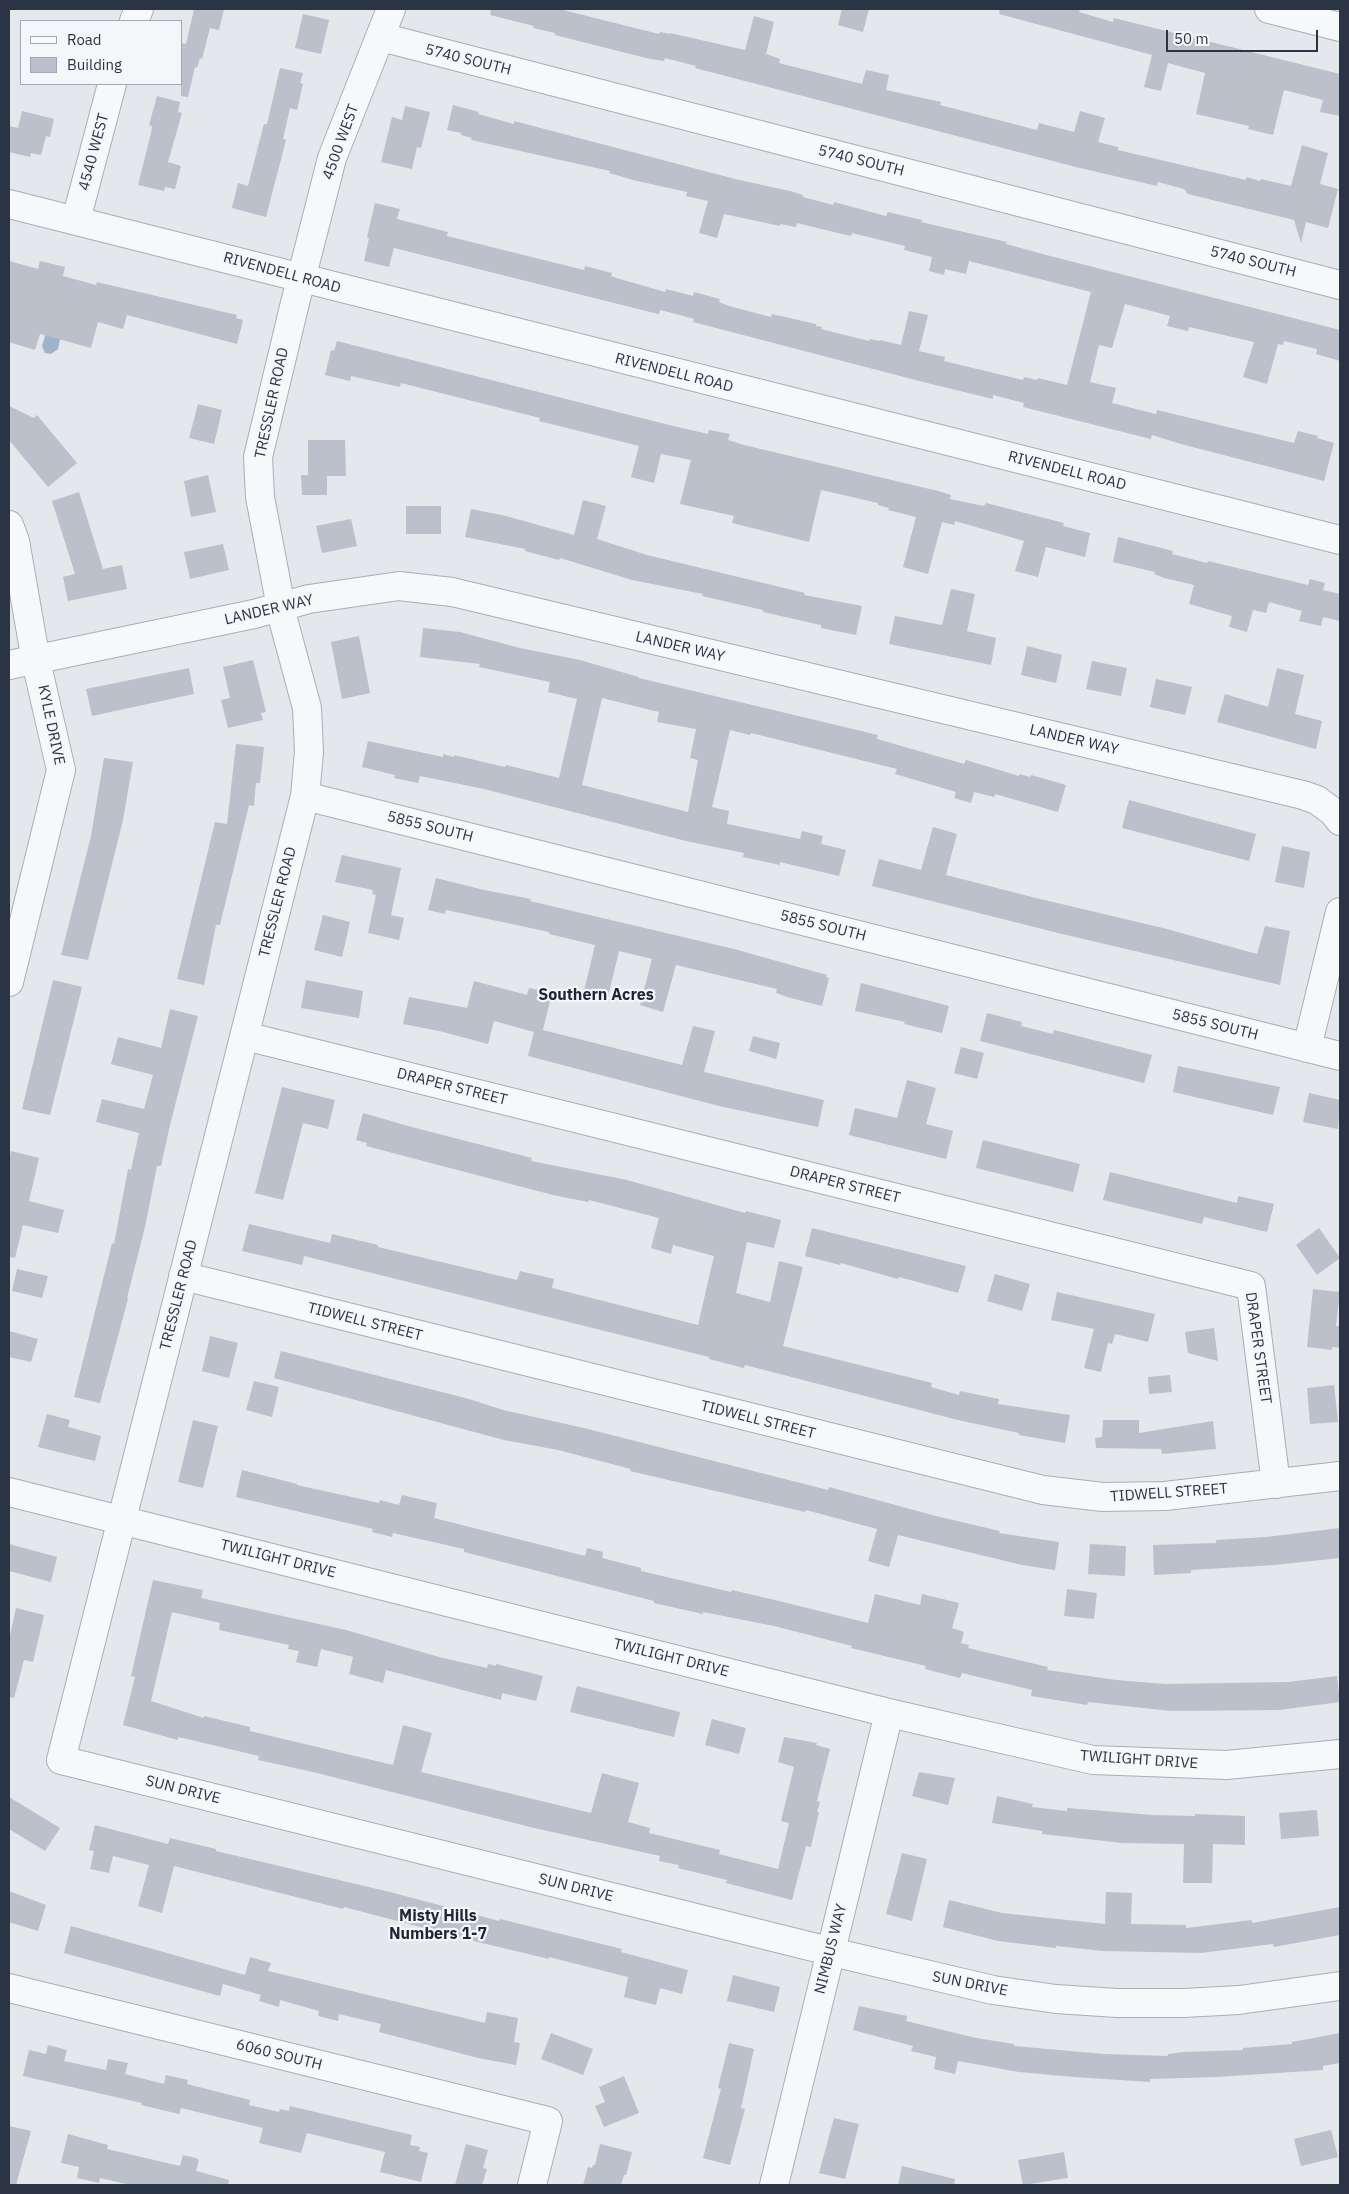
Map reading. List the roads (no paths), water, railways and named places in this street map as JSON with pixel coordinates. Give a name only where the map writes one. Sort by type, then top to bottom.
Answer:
[{"type":"street","name":"4500 WEST","points":[[301,279],[332,158],[392,9]]},
{"type":"street","points":[[1269,9],[1340,27]]},
{"type":"street","name":"5740 SOUTH","points":[[381,37],[1340,285]]},
{"type":"street","name":"4540 WEST","points":[[76,220],[112,85]]},
{"type":"street","name":"RIVENDELL ROAD","points":[[9,204],[1340,540]]},
{"type":"street","name":"TRESSLER ROAD","points":[[121,1520],[305,796],[309,752],[307,708],[281,607],[260,497],[258,457],[301,279]]},
{"type":"street","name":"KYLE DRIVE","points":[[9,525],[15,540],[36,661],[61,770],[9,982]]},
{"type":"street","name":"LANDER WAY","points":[[9,665],[36,661],[310,599],[399,586],[452,592],[1303,795],[1317,800],[1333,812],[1340,821]]},
{"type":"street","name":"5855 SOUTH","points":[[305,796],[1340,1056]]},
{"type":"street","points":[[1307,1048],[1340,912]]},
{"type":"street","name":"DRAPER STREET","points":[[245,1036],[1251,1286],[1276,1484]]},
{"type":"street","name":"TIDWELL STREET","points":[[183,1276],[1043,1490],[1103,1497],[1166,1496],[1340,1476]]},
{"type":"street","name":"TWILIGHT DRIVE","points":[[9,1492],[889,1713],[1093,1760],[1226,1765],[1340,1754]]},
{"type":"street","name":"SUN DRIVE","points":[[121,1520],[61,1760],[944,1980],[993,1990],[1056,1999],[1117,2003],[1184,2003],[1239,2000],[1340,1986]]},
{"type":"street","name":"NIMBUS WAY","points":[[774,2185],[889,1713]]},
{"type":"street","name":"6060 SOUTH","points":[[9,1988],[548,2121],[532,2185]]},
{"type":"water","points":[[48,326],[62,330],[58,349],[51,354],[45,353],[42,346]]},
{"type":"district","name":"Southern Acres","points":[[596,995]]},
{"type":"district","name":"Misty Hills Numbers 1-7","points":[[438,1925]]}]
